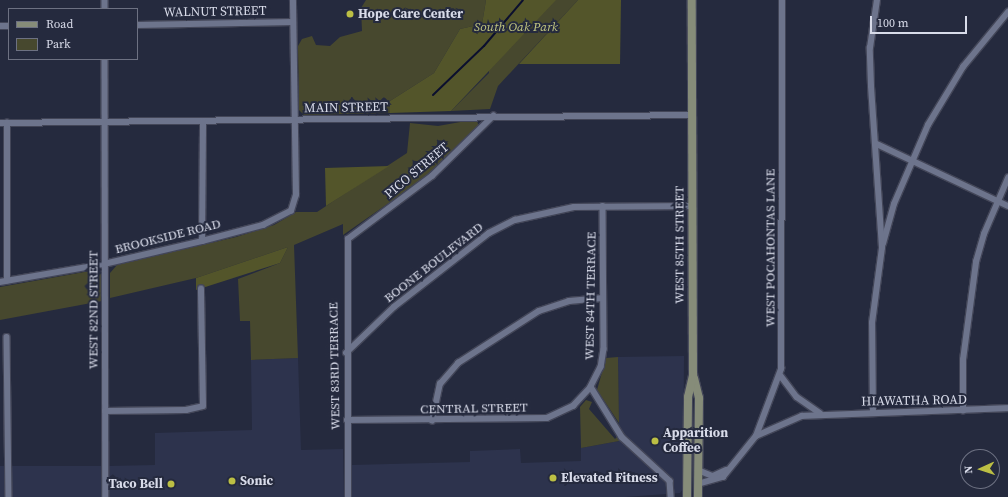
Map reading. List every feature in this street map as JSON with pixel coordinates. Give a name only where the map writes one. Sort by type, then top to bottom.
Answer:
[{"type":"main road","name":"WEST 85TH STREET","points":[[687,497],[688,397],[693,375],[692,0]]},
{"type":"main road","name":"WEST 85TH STREET","points":[[693,375],[699,398],[698,497]]},
{"type":"street","points":[[293,0],[295,120]]},
{"type":"street","name":"WEST POCAHONTAS LANE","points":[[756,436],[780,376],[782,0]]},
{"type":"street","points":[[877,1],[870,48],[877,144],[882,248]]},
{"type":"street","points":[[873,413],[871,337],[874,287],[882,248],[894,204],[912,159],[944,95],[1008,12]]},
{"type":"street","name":"WALNUT STREET","points":[[138,25],[294,22]]},
{"type":"street","name":"WEST 82ND STREET","points":[[105,60],[104,264],[106,497]]},
{"type":"street","name":"MAIN STREET","points":[[0,123],[202,122],[493,116],[692,115]]},
{"type":"street","name":"PICO STREET","points":[[350,236],[432,176],[493,116]]},
{"type":"street","name":"BROOKSIDE ROAD","points":[[0,282],[104,264],[202,241],[263,225],[291,211],[296,195],[295,120]]},
{"type":"street","points":[[202,122],[202,241]]},
{"type":"street","points":[[7,123],[7,281]]},
{"type":"street","points":[[877,144],[912,159],[1008,206]]},
{"type":"street","points":[[963,411],[969,301],[984,234],[996,200],[1008,178]]},
{"type":"street","name":"BOONE BOULEVARD","points":[[346,353],[394,307],[489,233],[546,211],[602,206],[692,206]]},
{"type":"street","name":"WEST 84TH TERRACE","points":[[591,387],[604,349],[602,206]]},
{"type":"street","name":"WEST 83RD TERRACE","points":[[348,497],[345,249],[350,236]]},
{"type":"street","points":[[105,411],[186,410],[203,406],[201,289]]},
{"type":"street","points":[[432,421],[440,384],[458,363],[538,311],[569,301],[604,298]]},
{"type":"street","points":[[7,337],[9,497]]},
{"type":"street","points":[[780,376],[796,397],[821,414]]},
{"type":"street","points":[[591,387],[622,437],[670,481],[671,497]]},
{"type":"street","name":"CENTRAL STREET","points":[[347,420],[432,421],[548,418],[573,406],[591,387]]},
{"type":"street","name":"HIAWATHA ROAD","points":[[698,484],[719,480],[756,436],[777,424],[821,414],[963,411],[1008,408]]},
{"type":"street","points":[[698,470],[713,476],[726,470]]},
{"type":"shaded area","points":[[684,356],[683,489],[680,493],[625,497],[351,497],[351,465],[470,462],[470,451],[520,449],[521,463],[581,461],[581,448],[619,441],[618,357]]},
{"type":"shaded area","points":[[298,358],[301,450],[343,449],[344,497],[109,497],[109,466],[155,465],[155,433],[252,430],[251,360]]},
{"type":"shaded area","points":[[0,466],[102,466],[102,497],[0,497]]},
{"type":"green space","points":[[366,0],[486,0],[482,24],[460,29],[434,73],[390,101],[390,113],[304,115],[299,110],[298,46],[302,39],[312,36],[316,45],[330,46],[340,37],[362,31],[361,8]]},
{"type":"green space","points":[[486,0],[556,0],[451,111],[390,113],[390,101],[434,73],[460,29],[482,24]]},
{"type":"green space","name":"South Oak Park","points":[[490,0],[578,0],[498,86],[490,109],[451,111],[489,73]]},
{"type":"green space","points":[[578,0],[621,0],[620,64],[519,64]]},
{"type":"green space","points":[[466,121],[477,121],[479,127],[426,176],[386,205],[343,235],[343,224],[294,245],[298,358],[251,360],[250,321],[240,321],[238,279],[280,263],[288,247],[196,278],[110,298],[110,273],[117,265],[236,237],[274,225],[296,212],[317,212],[407,153],[410,123],[438,126]]},
{"type":"green space","points":[[389,166],[326,206],[325,168]]},
{"type":"green space","points":[[288,247],[280,263],[196,290],[196,278]]},
{"type":"green space","points":[[90,271],[101,274],[102,301],[0,320],[0,287]]},
{"type":"green space","points":[[618,357],[619,423],[597,390],[606,358]]},
{"type":"green space","points":[[586,400],[592,402],[589,409],[615,439],[619,435],[619,441],[581,448],[580,407]]},
{"type":"waterway","points":[[433,95],[484,46],[523,0]]},
{"type":"place","name":"Hope Care Center","points":[[350,14]]},
{"type":"place","name":"Apparition Coffee","points":[[655,441]]},
{"type":"place","name":"Elevated Fitness","points":[[553,478]]},
{"type":"place","name":"Sonic","points":[[232,481]]},
{"type":"place","name":"Taco Bell","points":[[171,484]]}]
